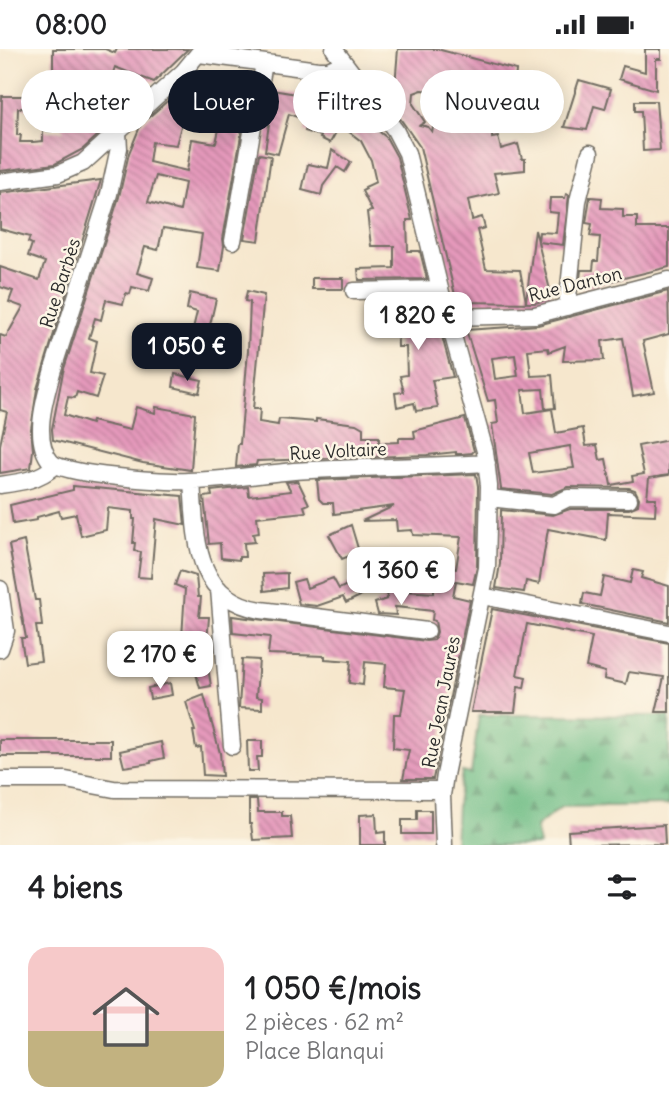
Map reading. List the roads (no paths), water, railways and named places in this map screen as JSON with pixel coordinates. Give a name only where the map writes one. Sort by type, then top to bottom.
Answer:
[{"type":"street","points":[[154,99],[200,52],[324,70],[339,56]]},
{"type":"street","name":"Rue Jean Jaurès","points":[[339,56],[395,130],[410,160],[440,289],[479,424],[487,463],[488,558],[443,790],[444,845]]},
{"type":"street","points":[[233,241],[264,63]]},
{"type":"street","points":[[0,182],[71,170],[89,159],[118,133]]},
{"type":"street","name":"Rue Barbès","points":[[55,465],[43,445],[43,420],[52,369],[109,194],[119,148],[118,133]]},
{"type":"street","points":[[566,307],[579,201],[590,153]]},
{"type":"street","name":"Rue Danton","points":[[448,317],[527,316],[669,280]]},
{"type":"street","points":[[354,291],[440,289]]},
{"type":"street","name":"Rue Voltaire","points":[[55,465],[75,472],[192,481],[293,472],[487,463]]},
{"type":"street","points":[[0,485],[33,480],[55,465]]},
{"type":"street","points":[[192,481],[198,553],[207,575],[237,603],[253,609],[427,631]]},
{"type":"street","points":[[489,498],[554,505],[568,498],[629,499]]},
{"type":"street","points":[[0,589],[6,631],[0,649]]},
{"type":"street","points":[[219,589],[232,746]]},
{"type":"street","points":[[482,596],[669,633]]},
{"type":"street","points":[[0,780],[66,780],[114,789],[443,790]]}]
